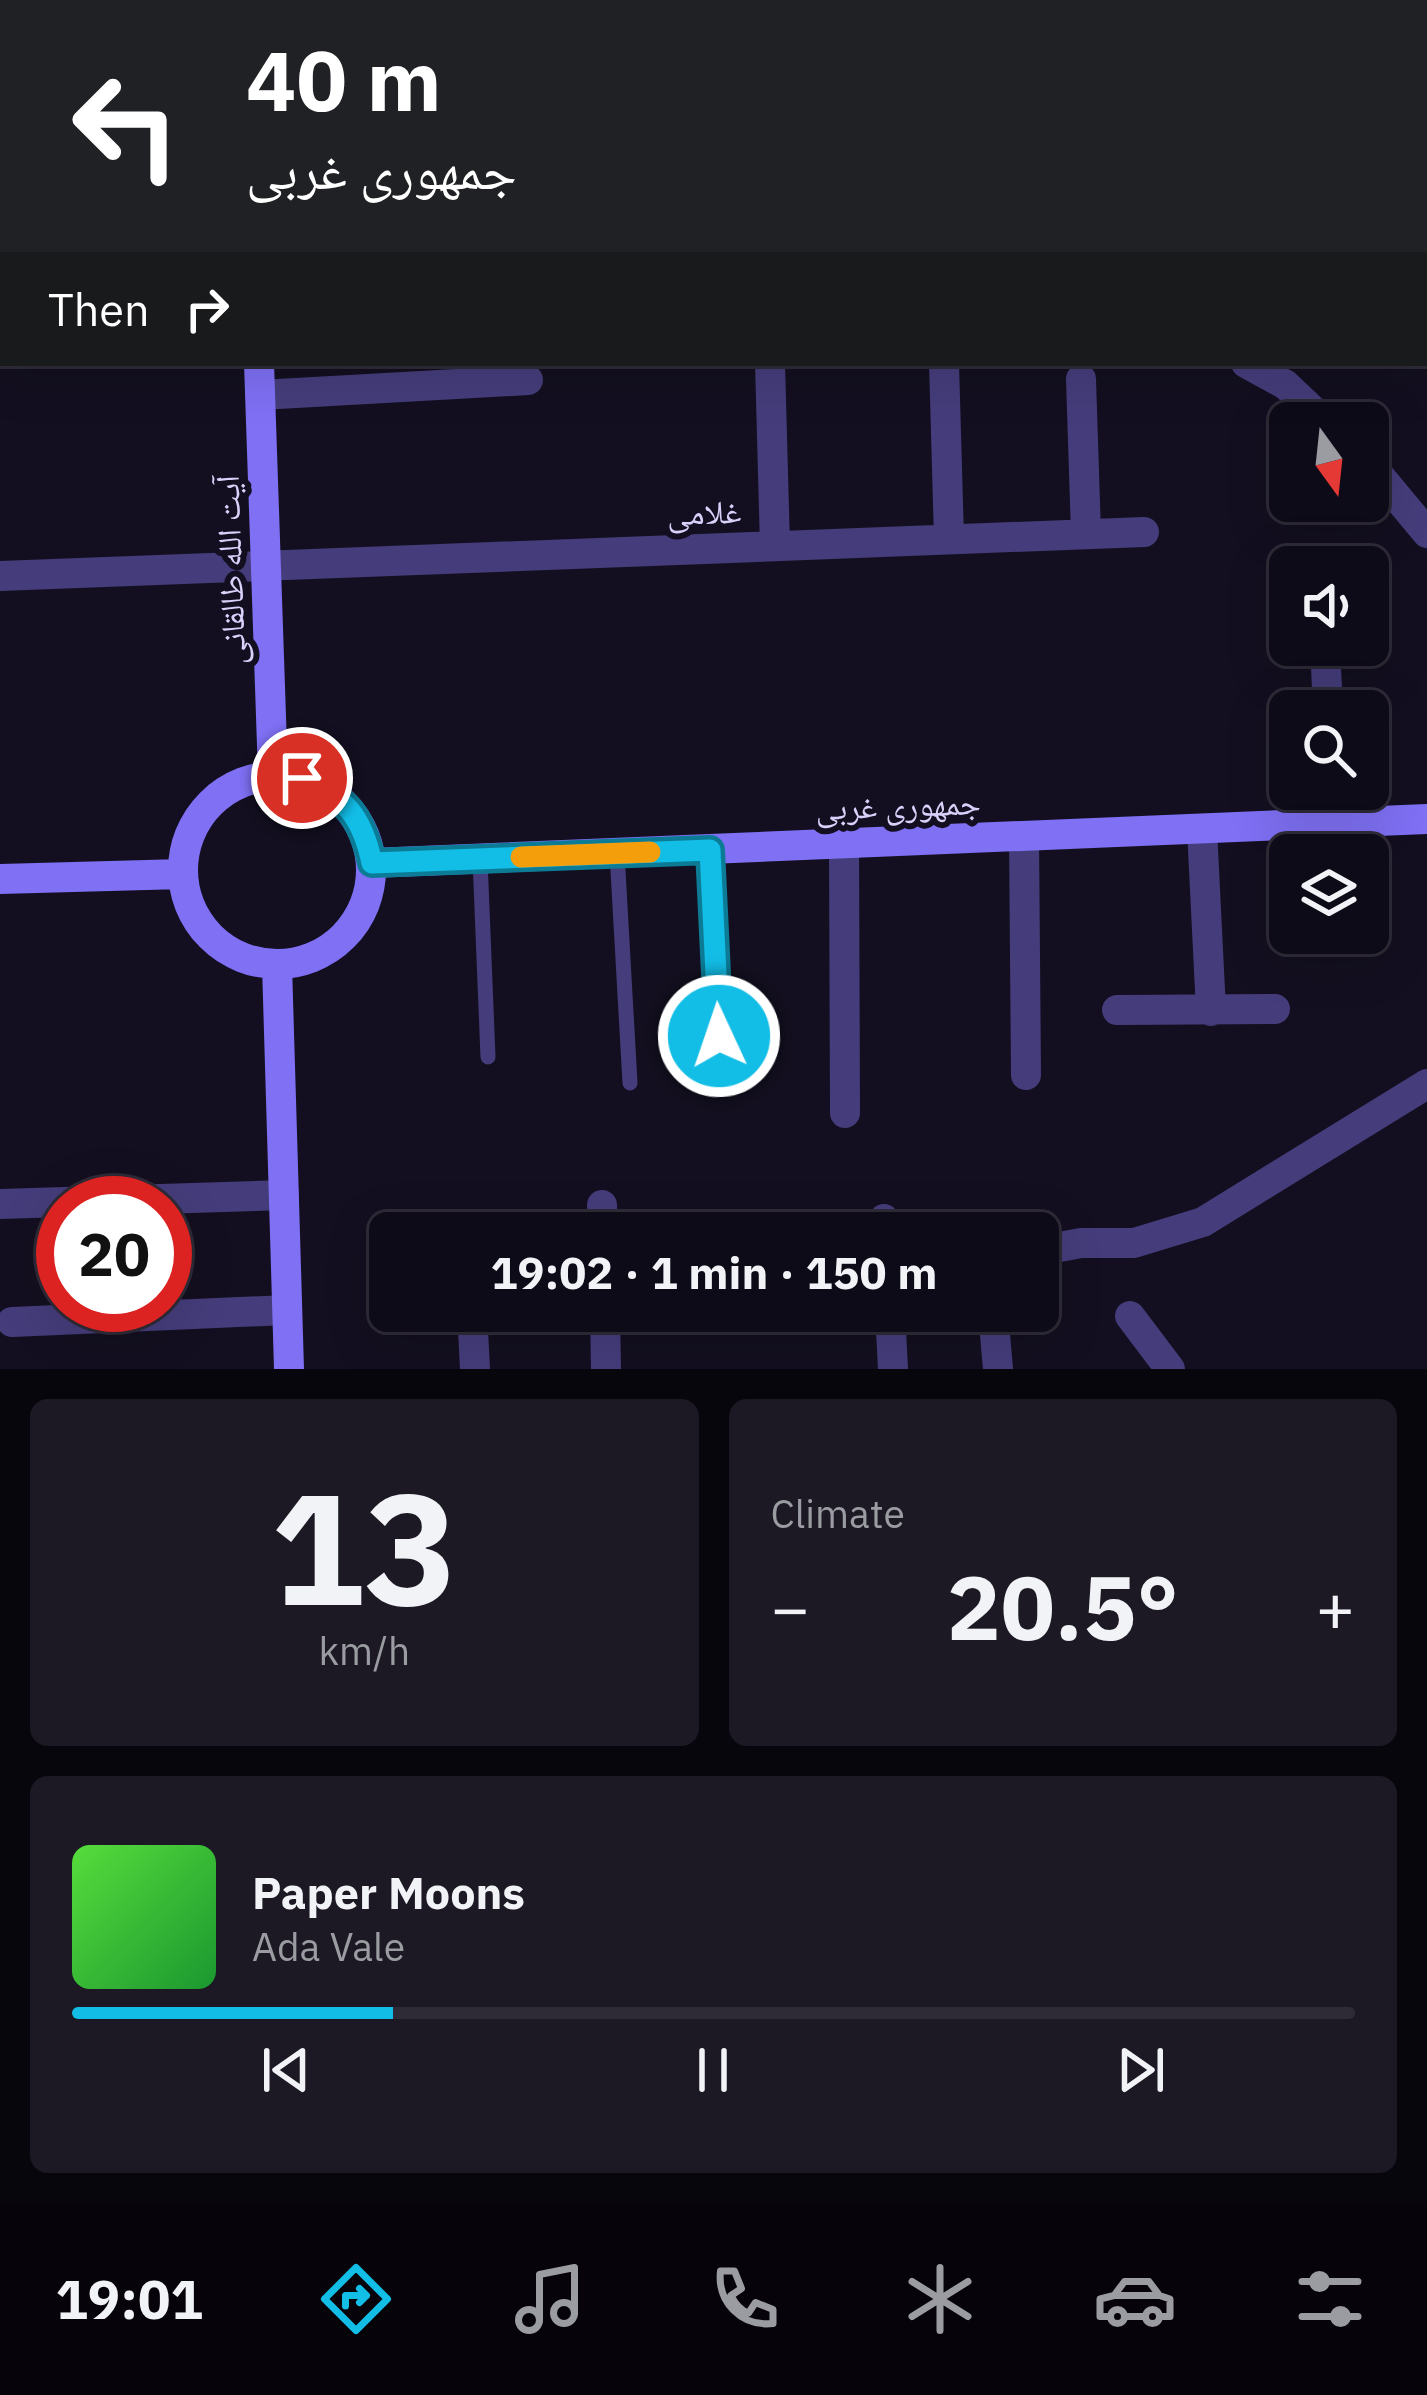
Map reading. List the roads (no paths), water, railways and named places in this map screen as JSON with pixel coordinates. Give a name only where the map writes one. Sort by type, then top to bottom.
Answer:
[{"type":"street","name":"آیت الله طالقانی","points":[[259,366],[273,776]]},
{"type":"street","points":[[770,366],[776,545]]},
{"type":"street","points":[[944,366],[949,539]]},
{"type":"street","points":[[1251,366],[1303,402]]},
{"type":"street","points":[[1081,379],[1086,534]]},
{"type":"street","points":[[260,395],[528,380]]},
{"type":"street","points":[[1389,487],[1427,533]]},
{"type":"street","name":"غلامی","points":[[0,576],[1144,532]]},
{"type":"street","points":[[273,776],[302,778],[329,790],[351,810],[366,835],[372,863],[369,894],[356,922],[335,945],[307,959],[277,964],[248,960],[222,947],[202,927],[188,902],[183,874],[186,844],[198,818],[218,796],[244,781],[273,776]]},
{"type":"street","points":[[1334,810],[1335,824]]},
{"type":"street","name":"جمهوری غربی","points":[[372,863],[1427,819]]},
{"type":"street","points":[[1202,829],[1211,1011]]},
{"type":"street","points":[[1024,836],[1026,1076]]},
{"type":"street","points":[[844,843],[845,1113]]},
{"type":"street","points":[[0,879],[183,874]]},
{"type":"street","points":[[277,964],[289,1369]]},
{"type":"street","points":[[1117,1010],[1274,1010]]},
{"type":"street","points":[[1059,1247],[1134,1243],[1204,1222],[1427,1084]]},
{"type":"street","points":[[0,1204],[284,1195]]},
{"type":"street","points":[[12,1322],[287,1310]]},
{"type":"street","points":[[1130,1316],[1170,1369]]},
{"type":"street","points":[[473,1332],[475,1369]]},
{"type":"street","points":[[605,1332],[606,1369]]},
{"type":"street","points":[[891,1332],[893,1369]]},
{"type":"street","points":[[995,1332],[998,1369]]},
{"type":"lane","points":[[710,850],[719,1036]]},
{"type":"lane","points":[[616,853],[631,1083]]},
{"type":"lane","points":[[480,859],[488,1058]]}]
